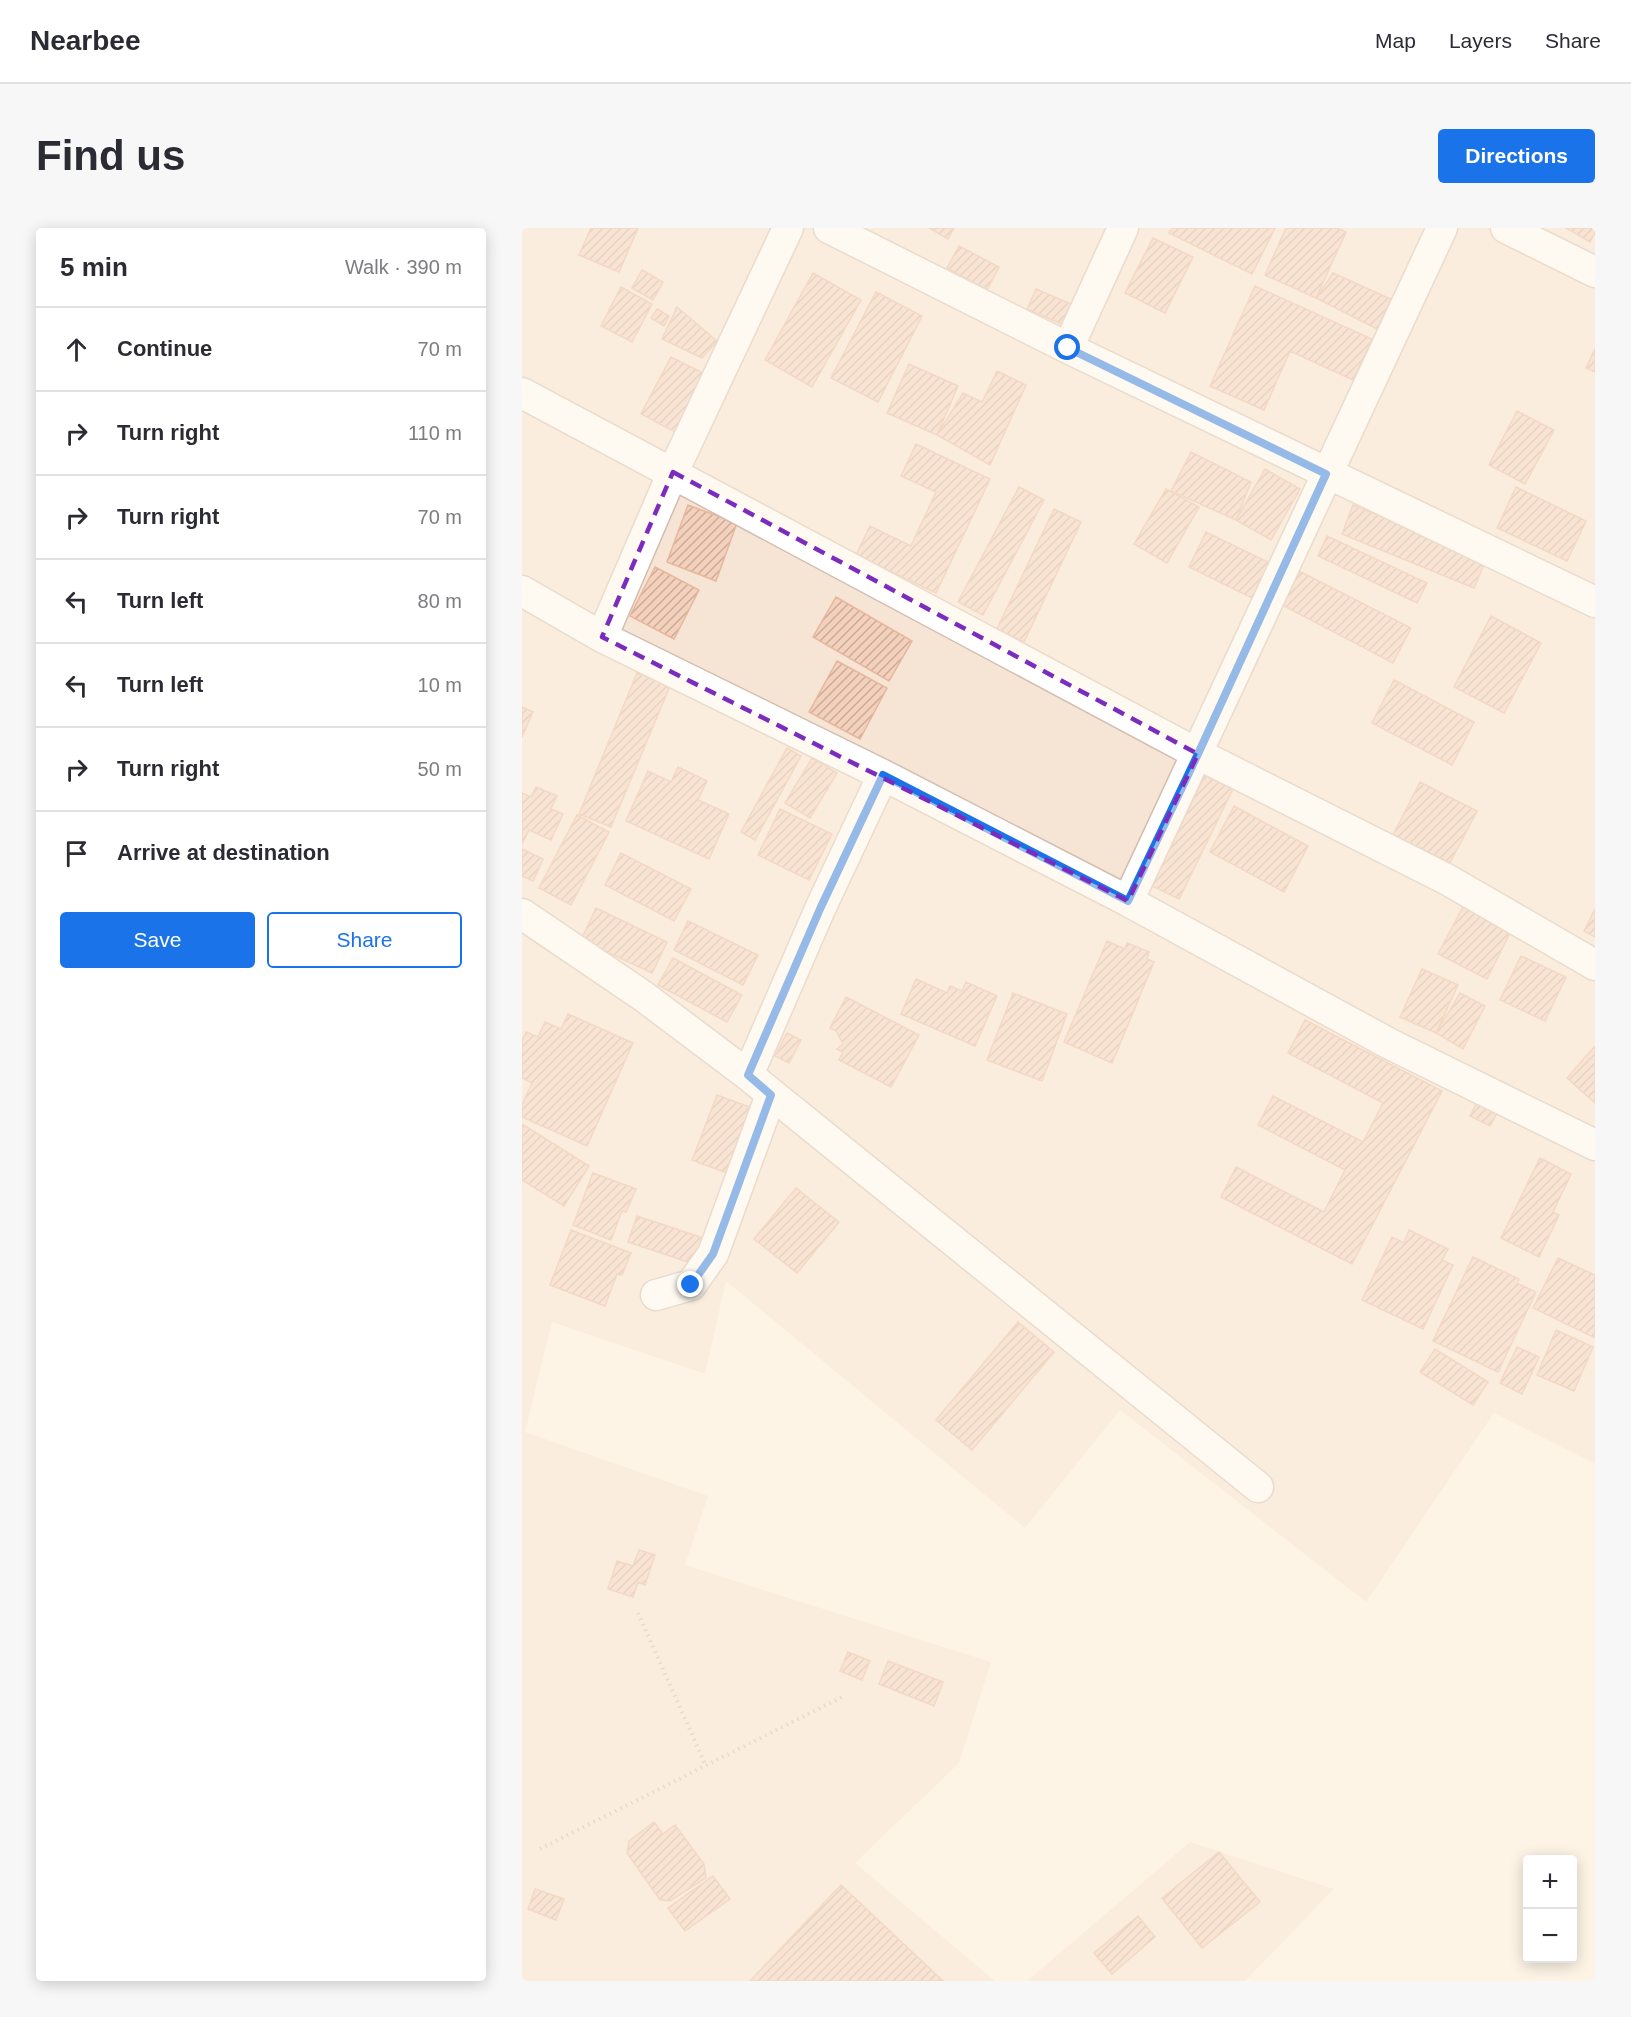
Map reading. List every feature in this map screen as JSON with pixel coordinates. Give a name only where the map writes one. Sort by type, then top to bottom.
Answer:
[{"type":"street","points":[[602,637],[673,472],[788,228]]},
{"type":"street","points":[[829,228],[1326,474],[1591,591]]},
{"type":"street","points":[[1068,348],[1123,228]]},
{"type":"street","points":[[1128,901],[1442,228]]},
{"type":"street","points":[[1506,228],[1595,272]]},
{"type":"street","points":[[522,393],[1198,754],[1448,880],[1595,965]]},
{"type":"street","points":[[522,591],[602,637],[883,775],[1128,901],[1390,1044],[1595,1145]]},
{"type":"street","points":[[748,1075],[820,909],[883,775]]},
{"type":"street","points":[[524,923],[643,996],[748,1075],[1258,1487]]},
{"type":"street","points":[[656,1295],[691,1285],[713,1254],[771,1095]]},
{"type":"path","points":[[638,1613],[706,1766]]},
{"type":"path","points":[[540,1849],[842,1697]]},
{"type":"highlighted area","points":[[673,472],[1198,754],[1128,901],[602,637]]},
{"type":"shaded area","points":[[522,228],[1595,228],[1595,1464],[1494,1413],[1366,1602],[1120,1410],[1025,1528],[726,1281],[705,1374],[552,1322],[525,1432],[708,1496],[685,1565],[991,1662],[959,1763],[855,1863],[995,1981],[522,1981]]},
{"type":"shaded area","points":[[1190,1842],[1334,1889],[1245,1981],[1027,1981]]},
{"type":"building","points":[[591,228],[638,228],[619,272],[579,255]]},
{"type":"building","points":[[929,228],[954,228],[948,239]]},
{"type":"building","points":[[1172,228],[1275,228],[1252,274],[1169,233]]},
{"type":"building","points":[[1286,228],[1338,228],[1346,232],[1316,298],[1265,275]]},
{"type":"building","points":[[1566,228],[1595,228],[1595,233],[1590,242]]},
{"type":"building","points":[[1153,238],[1193,257],[1165,313],[1125,293]]},
{"type":"building","points":[[959,246],[999,267],[987,290],[947,268]]},
{"type":"building","points":[[642,270],[663,282],[653,300],[632,288]]},
{"type":"building","points":[[813,273],[861,300],[812,387],[765,360]]},
{"type":"building","points":[[1333,273],[1391,299],[1377,329],[1316,298]]},
{"type":"building","points":[[1255,286],[1372,339],[1353,380],[1290,351],[1264,410],[1210,386]]},
{"type":"building","points":[[621,287],[652,304],[632,342],[601,326]]},
{"type":"building","points":[[1036,289],[1073,305],[1064,325],[1027,309]]},
{"type":"building","points":[[876,292],[922,316],[878,402],[831,378]]},
{"type":"building","points":[[677,307],[717,341],[702,358],[662,339]]},
{"type":"building","points":[[657,309],[669,316],[664,326],[651,318]]},
{"type":"building","points":[[1595,349],[1595,372],[1586,368]]},
{"type":"building","points":[[671,357],[709,376],[679,434],[641,414]]},
{"type":"building","points":[[909,364],[958,386],[937,435],[887,413]]},
{"type":"building","points":[[997,371],[1026,385],[990,465],[937,435],[963,393],[982,402]]},
{"type":"building","points":[[1517,411],[1554,430],[1525,484],[1489,465]]},
{"type":"building","points":[[916,444],[990,479],[936,593],[856,555],[870,526],[911,546],[936,492],[901,476]]},
{"type":"building","points":[[1191,452],[1251,482],[1236,520],[1171,491]]},
{"type":"building","points":[[1265,469],[1300,489],[1271,540],[1236,520]]},
{"type":"building","points":[[1019,487],[1044,500],[983,615],[958,602]]},
{"type":"building","points":[[1516,487],[1586,521],[1567,561],[1497,528]]},
{"type":"building","points":[[1166,489],[1199,507],[1167,563],[1134,544]]},
{"type":"building","points":[[688,505],[737,523],[716,581],[667,562]]},
{"type":"building","points":[[1353,505],[1486,560],[1474,588],[1342,534]]},
{"type":"building","points":[[1054,509],[1081,522],[1024,642],[997,629]]},
{"type":"building","points":[[1206,532],[1270,563],[1252,598],[1189,567]]},
{"type":"building","points":[[1327,536],[1427,583],[1417,603],[1318,556]]},
{"type":"building","points":[[655,567],[699,590],[674,639],[630,616]]},
{"type":"building","points":[[1299,571],[1411,628],[1393,663],[1282,605]]},
{"type":"building","points":[[836,597],[912,641],[889,681],[813,637]]},
{"type":"building","points":[[1491,616],[1541,643],[1504,713],[1454,687]]},
{"type":"building","points":[[837,661],[887,688],[860,739],[809,712]]},
{"type":"building","points":[[637,673],[670,686],[611,827],[579,814]]},
{"type":"building","points":[[1394,680],[1474,722],[1452,765],[1372,723]]},
{"type":"building","points":[[522,707],[533,712],[522,737]]},
{"type":"building","points":[[787,748],[801,756],[755,840],[741,832]]},
{"type":"building","points":[[812,758],[837,773],[810,818],[785,803]]},
{"type":"building","points":[[678,767],[707,781],[698,800],[729,814],[709,859],[626,821],[648,771],[671,782]]},
{"type":"building","points":[[1205,775],[1233,789],[1179,899],[1152,886]]},
{"type":"building","points":[[1420,782],[1477,811],[1450,863],[1393,835]]},
{"type":"building","points":[[536,787],[557,796],[551,809],[563,814],[551,840],[529,830],[522,844],[522,793],[531,797]]},
{"type":"building","points":[[1234,806],[1308,846],[1284,892],[1210,852]]},
{"type":"building","points":[[780,809],[832,834],[809,880],[758,855]]},
{"type":"building","points":[[577,815],[609,832],[571,905],[539,888]]},
{"type":"building","points":[[522,849],[543,859],[533,881],[522,876]]},
{"type":"building","points":[[621,853],[691,889],[674,921],[605,885]]},
{"type":"building","points":[[1464,905],[1512,929],[1487,979],[1438,954]]},
{"type":"building","points":[[596,908],[667,942],[652,973],[581,940]]},
{"type":"building","points":[[1595,909],[1595,937],[1584,931]]},
{"type":"building","points":[[688,921],[758,955],[743,985],[674,950]]},
{"type":"building","points":[[1107,941],[1125,949],[1127,943],[1149,952],[1147,959],[1154,962],[1112,1063],[1064,1042]]},
{"type":"building","points":[[1521,956],[1566,977],[1545,1021],[1500,1000]]},
{"type":"building","points":[[673,958],[742,995],[727,1022],[658,985]]},
{"type":"building","points":[[1422,969],[1458,985],[1436,1033],[1400,1017]]},
{"type":"building","points":[[916,979],[947,993],[950,986],[962,991],[966,982],[997,996],[975,1046],[901,1014]]},
{"type":"building","points":[[1013,993],[1067,1014],[1042,1081],[987,1060]]},
{"type":"building","points":[[1460,993],[1485,1006],[1463,1049],[1436,1033]]},
{"type":"building","points":[[846,997],[919,1035],[891,1087],[839,1060],[843,1052],[837,1049],[843,1044],[836,1031],[830,1028]]},
{"type":"building","points":[[568,1014],[633,1043],[587,1146],[522,1117],[522,1105],[532,1083],[522,1078],[522,1041],[526,1032],[538,1037],[545,1022],[561,1029]]},
{"type":"building","points":[[1305,1020],[1442,1091],[1352,1264],[1221,1197],[1236,1167],[1324,1212],[1345,1170],[1258,1125],[1273,1096],[1363,1142],[1383,1103],[1288,1053]]},
{"type":"building","points":[[787,1033],[801,1040],[789,1063],[775,1056]]},
{"type":"building","points":[[1595,1046],[1595,1103],[1567,1078]]},
{"type":"building","points":[[717,1095],[752,1108],[727,1173],[692,1160]]},
{"type":"building","points":[[1477,1102],[1497,1113],[1490,1126],[1470,1116]]},
{"type":"building","points":[[522,1124],[589,1166],[564,1206],[522,1180]]},
{"type":"building","points":[[1540,1158],[1571,1174],[1553,1212],[1559,1215],[1539,1257],[1501,1238]]},
{"type":"building","points":[[593,1173],[636,1189],[626,1212],[622,1211],[611,1240],[573,1225]]},
{"type":"building","points":[[796,1188],[839,1222],[797,1273],[754,1239]]},
{"type":"building","points":[[637,1216],[703,1238],[694,1264],[628,1242]]},
{"type":"building","points":[[571,1230],[631,1253],[622,1275],[617,1274],[605,1306],[550,1285]]},
{"type":"building","points":[[1409,1230],[1448,1249],[1442,1260],[1453,1265],[1423,1329],[1362,1300],[1392,1237],[1404,1243]]},
{"type":"building","points":[[1473,1257],[1519,1279],[1517,1283],[1536,1292],[1498,1372],[1433,1341]]},
{"type":"building","points":[[1558,1258],[1595,1275],[1595,1338],[1533,1308]]},
{"type":"building","points":[[1018,1322],[1054,1352],[972,1450],[936,1420]]},
{"type":"building","points":[[1556,1330],[1593,1347],[1574,1391],[1537,1375]]},
{"type":"building","points":[[1517,1347],[1539,1357],[1522,1394],[1500,1383]]},
{"type":"building","points":[[1435,1349],[1488,1382],[1473,1405],[1420,1372]]},
{"type":"building","points":[[639,1550],[655,1555],[645,1585],[638,1582],[633,1597],[608,1589],[617,1561],[633,1566]]},
{"type":"building","points":[[848,1652],[870,1661],[862,1680],[840,1671]]},
{"type":"building","points":[[888,1661],[943,1682],[934,1706],[879,1684]]},
{"type":"building","points":[[654,1822],[663,1834],[675,1825],[704,1864],[706,1878],[670,1901],[660,1900],[627,1853],[629,1841]]},
{"type":"building","points":[[1219,1852],[1260,1902],[1202,1948],[1162,1898]]},
{"type":"building","points":[[713,1876],[730,1899],[685,1931],[668,1908]]},
{"type":"building","points":[[841,1885],[943,1981],[750,1981]]},
{"type":"building","points":[[535,1889],[564,1899],[556,1920],[528,1909]]},
{"type":"building","points":[[1138,1916],[1155,1937],[1112,1974],[1094,1953]]},
{"type":"route","points":[[691,1285],[713,1254],[771,1095],[748,1075],[772,1015],[883,775],[1128,901],[1326,474],[1068,348]]}]
